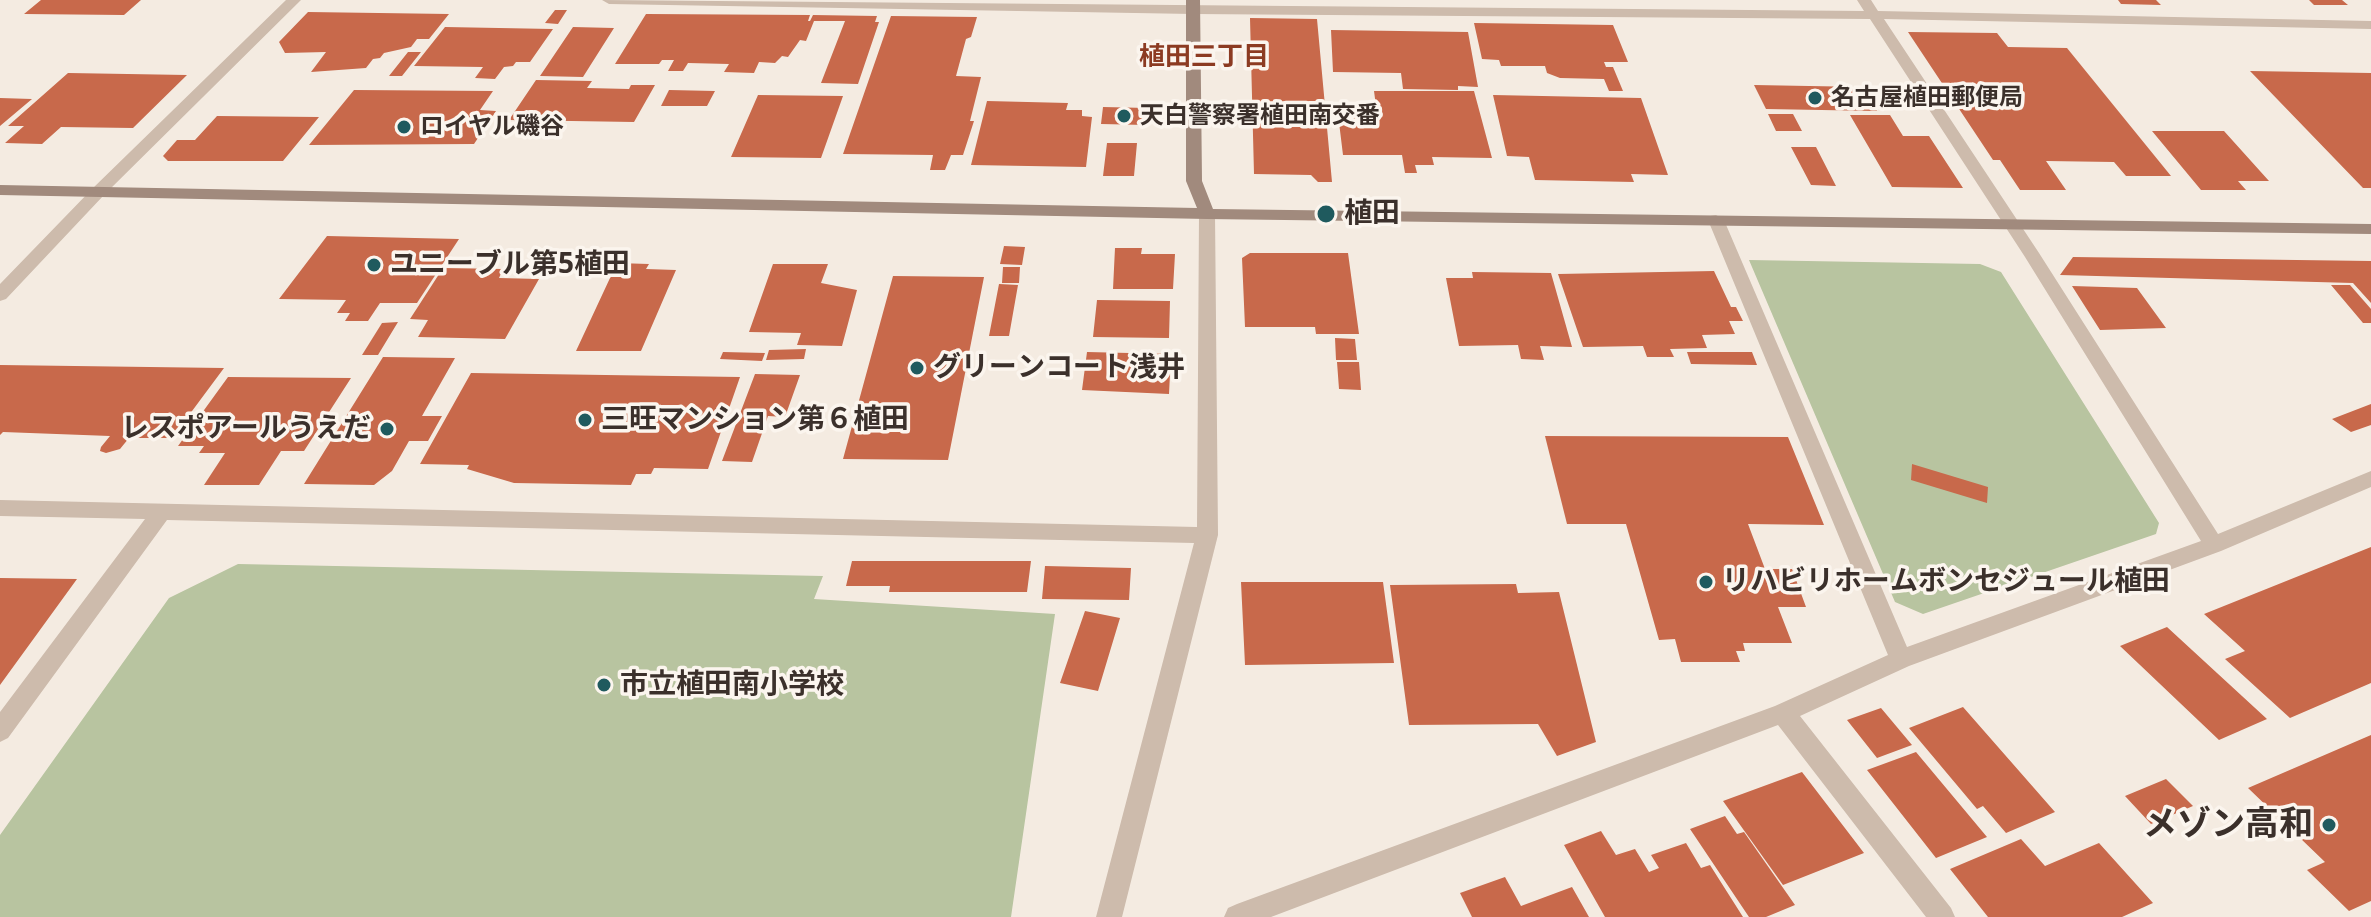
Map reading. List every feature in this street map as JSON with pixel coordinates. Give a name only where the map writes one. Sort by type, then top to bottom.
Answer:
[{"type":"street","points":[[0,295],[98,192],[294,0]]},
{"type":"street","points":[[609,0],[1193,5],[2371,25]]},
{"type":"street","points":[[1864,0],[2012,225],[2214,545]]},
{"type":"street","points":[[1109,917],[1207,535],[1207,214],[1194,181],[1193,5]]},
{"type":"street","points":[[0,190],[1207,214],[2371,229]]},
{"type":"street","points":[[1716,220],[1901,659]]},
{"type":"street","points":[[1237,917],[1783,713],[1901,659],[2214,545],[2371,479]]},
{"type":"street","points":[[0,508],[160,514],[1207,535]]},
{"type":"street","points":[[0,731],[160,514]]},
{"type":"street","points":[[1783,713],[1942,917]]},
{"type":"green space","points":[[1749,260],[1980,264],[2001,272],[2159,523],[2156,534],[1923,614],[1895,602]]},
{"type":"green space","name":"市立植田南小学校","points":[[238,564],[823,576],[814,599],[1055,614],[1011,917],[0,917],[0,835],[169,598]]},
{"type":"building","points":[[41,0],[141,0],[124,15],[24,14]]},
{"type":"building","points":[[2118,0],[2156,0],[2161,5],[2121,4]]},
{"type":"building","points":[[2309,0],[2342,0],[2348,5],[2314,5]]},
{"type":"building","points":[[555,10],[567,10],[558,24],[545,23]]},
{"type":"building","points":[[308,12],[449,14],[429,39],[417,39],[411,47],[384,53],[380,58],[373,59],[366,68],[311,72],[326,52],[285,53],[279,42]]},
{"type":"building","points":[[646,14],[810,15],[808,21],[813,15],[877,16],[875,22],[879,22],[858,84],[821,83],[845,21],[814,21],[806,41],[800,40],[788,57],[782,56],[775,63],[759,62],[754,73],[724,72],[729,64],[688,63],[683,71],[668,71],[674,60],[662,60],[659,64],[615,64]]},
{"type":"building","points":[[891,16],[977,17],[971,37],[966,39],[956,76],[981,77],[970,121],[974,121],[963,155],[951,155],[945,170],[930,170],[933,155],[843,154]]},
{"type":"building","points":[[1250,18],[1317,19],[1332,182],[1318,182],[1311,175],[1254,174]]},
{"type":"building","points":[[1474,23],[1613,25],[1628,62],[1604,62],[1606,67],[1613,67],[1623,91],[1609,91],[1604,79],[1560,78],[1547,73],[1545,66],[1501,66],[1499,60],[1482,59]]},
{"type":"building","points":[[445,27],[553,29],[530,62],[516,62],[513,66],[504,67],[495,79],[475,78],[483,67],[414,66]]},
{"type":"building","points":[[573,27],[614,28],[583,77],[540,76]]},
{"type":"building","points":[[1331,30],[1468,32],[1478,87],[1458,86],[1458,90],[1403,89],[1401,73],[1333,72]]},
{"type":"building","points":[[1908,32],[1997,33],[2008,47],[2067,48],[2171,176],[2126,176],[2114,162],[2046,161],[2066,190],[2020,190],[2000,160],[1993,160]]},
{"type":"building","points":[[408,52],[421,52],[402,76],[389,76]]},
{"type":"building","points":[[2250,71],[2371,73],[2371,188],[2363,188]]},
{"type":"building","points":[[68,73],[187,75],[133,128],[61,127],[42,144],[5,143],[24,126],[8,126]]},
{"type":"building","points":[[536,80],[592,81],[587,88],[629,89],[631,85],[655,85],[634,122],[509,120]]},
{"type":"building","points":[[1754,85],[1864,87],[1877,111],[1766,109]]},
{"type":"building","name":"ロイヤル磯谷","points":[[354,90],[493,91],[480,110],[496,111],[474,144],[309,145]]},
{"type":"building","points":[[669,90],[715,91],[707,106],[661,106]]},
{"type":"building","points":[[1374,91],[1474,91],[1492,158],[1432,157],[1434,165],[1415,165],[1417,173],[1405,173],[1402,155],[1343,155],[1337,106],[1376,106]]},
{"type":"building","points":[[758,95],[843,96],[821,158],[731,157]]},
{"type":"building","points":[[1493,95],[1641,98],[1668,175],[1631,174],[1634,182],[1535,180],[1529,157],[1507,156]]},
{"type":"building","points":[[0,98],[32,99],[0,126]]},
{"type":"building","points":[[987,101],[1068,103],[1066,110],[1082,110],[1082,116],[1092,117],[1086,167],[971,165]]},
{"type":"building","name":"天白警察署植田南交番","points":[[1103,107],[1148,108],[1146,125],[1101,124]]},
{"type":"building","points":[[1768,114],[1793,114],[1802,131],[1776,131]]},
{"type":"building","points":[[1850,115],[1890,115],[1903,136],[1929,136],[1963,188],[1892,187]]},
{"type":"building","points":[[217,116],[319,117],[283,161],[168,161],[163,156],[177,140],[195,140]]},
{"type":"building","points":[[2152,131],[2224,131],[2269,181],[2238,181],[2246,190],[2201,190]]},
{"type":"building","points":[[1107,143],[1137,143],[1134,176],[1103,176]]},
{"type":"building","points":[[1791,147],[1816,147],[1836,186],[1811,185]]},
{"type":"building","name":"ユニーブル第5植田","points":[[327,236],[459,239],[417,303],[380,303],[368,321],[345,321],[350,313],[337,313],[346,300],[279,299]]},
{"type":"building","points":[[1004,246],[1025,247],[1022,265],[1000,264]]},
{"type":"building","points":[[1115,248],[1142,248],[1141,254],[1175,254],[1173,289],[1113,289]]},
{"type":"building","points":[[1250,253],[1348,253],[1359,334],[1316,334],[1315,327],[1245,327],[1242,258]]},
{"type":"building","points":[[2073,257],[2371,261],[2371,303],[2353,283],[2060,275]]},
{"type":"building","points":[[617,263],[649,264],[646,269],[676,270],[641,351],[576,351]]},
{"type":"building","points":[[773,264],[828,264],[821,283],[857,290],[842,346],[797,345],[801,333],[749,332]]},
{"type":"building","points":[[1003,267],[1020,267],[1019,283],[1002,283]]},
{"type":"building","points":[[443,268],[503,269],[499,278],[539,279],[505,339],[418,337],[428,320],[410,319]]},
{"type":"building","points":[[1714,271],[1731,307],[1736,307],[1743,321],[1729,321],[1735,334],[1702,335],[1707,348],[1670,349],[1674,357],[1647,357],[1643,346],[1583,347],[1558,274]]},
{"type":"building","points":[[1472,272],[1551,273],[1572,347],[1540,346],[1544,360],[1521,359],[1518,345],[1459,346],[1446,278],[1473,278]]},
{"type":"building","name":"グリーンコート浅井","points":[[893,276],[984,277],[948,460],[843,459]]},
{"type":"building","points":[[999,284],[1018,285],[1009,336],[989,336]]},
{"type":"building","points":[[2331,285],[2350,285],[2371,309],[2371,323],[2363,323]]},
{"type":"building","points":[[2072,286],[2137,288],[2166,328],[2100,330]]},
{"type":"building","points":[[1097,300],[1170,301],[1169,338],[1093,337]]},
{"type":"building","points":[[398,322],[378,355],[362,355],[382,323]]},
{"type":"building","points":[[1335,338],[1355,339],[1357,360],[1336,360]]},
{"type":"building","points":[[806,349],[804,359],[766,360],[769,350]]},
{"type":"building","points":[[723,352],[765,353],[762,361],[720,359]]},
{"type":"building","points":[[1087,352],[1171,354],[1169,394],[1082,390]]},
{"type":"building","points":[[1687,352],[1752,352],[1757,365],[1691,364]]},
{"type":"building","name":"レスポアールうえだ","points":[[383,357],[455,358],[422,416],[442,416],[428,441],[409,441],[392,471],[374,485],[304,484]]},
{"type":"building","points":[[1337,362],[1359,362],[1361,390],[1339,389]]},
{"type":"building","points":[[0,365],[224,368],[172,438],[129,438],[120,449],[106,453],[100,451],[110,436],[3,432],[0,435]]},
{"type":"building","name":"三旺マンション第６植田","points":[[471,373],[740,377],[708,469],[654,468],[651,474],[636,474],[631,485],[514,483],[467,469],[469,465],[420,464]]},
{"type":"building","points":[[755,374],[800,375],[785,417],[768,416],[752,462],[722,461]]},
{"type":"building","points":[[228,377],[351,378],[304,451],[281,451],[259,485],[204,485],[225,453],[199,453],[204,446],[178,446]]},
{"type":"building","points":[[2371,404],[2371,425],[2351,432],[2332,419]]},
{"type":"building","name":"リハビリホームボンセジュール植田","points":[[1545,436],[1788,437],[1824,525],[1748,524],[1765,569],[1792,569],[1806,607],[1778,607],[1792,643],[1743,643],[1745,651],[1736,651],[1740,662],[1681,662],[1675,639],[1659,640],[1626,524],[1567,524]]},
{"type":"building","points":[[1912,464],[1988,487],[1987,503],[1911,480]]},
{"type":"building","points":[[2371,547],[2371,683],[2290,718],[2225,659],[2245,651],[2204,614]]},
{"type":"building","points":[[852,561],[1031,561],[1027,592],[889,592],[890,586],[846,586]]},
{"type":"building","points":[[1045,566],[1131,568],[1129,600],[1042,599]]},
{"type":"building","points":[[0,578],[77,579],[0,685]]},
{"type":"building","points":[[1241,582],[1383,582],[1394,663],[1245,665]]},
{"type":"building","points":[[1516,584],[1518,593],[1559,592],[1596,742],[1557,756],[1538,724],[1409,725],[1390,585]]},
{"type":"building","points":[[1085,611],[1120,618],[1098,691],[1060,683]]},
{"type":"building","points":[[2167,627],[2267,719],[2219,740],[2120,646]]},
{"type":"building","points":[[1963,707],[2055,812],[2006,833],[1983,806],[1977,809],[1909,728]]},
{"type":"building","points":[[1881,708],[1912,745],[1877,758],[1847,720]]},
{"type":"building","name":"メゾン高和","points":[[2371,735],[2371,901],[2349,911],[2307,870],[2325,862],[2248,788]]},
{"type":"building","points":[[1916,752],[1987,837],[1936,858],[1867,770]]},
{"type":"building","points":[[1802,772],[1864,853],[1783,885],[1723,801]]},
{"type":"building","points":[[2166,779],[2193,806],[2151,824],[2125,796]]},
{"type":"building","points":[[1725,816],[1737,834],[1744,832],[1795,905],[1766,917],[1749,917],[1690,829]]},
{"type":"building","points":[[1601,831],[1616,855],[1635,849],[1649,872],[1659,868],[1651,855],[1686,843],[1701,868],[1710,865],[1743,917],[1605,917],[1564,845]]},
{"type":"building","points":[[2021,839],[2045,866],[2099,843],[2153,903],[2122,917],[1988,917],[1950,869]]},
{"type":"building","points":[[1505,877],[1521,906],[1572,887],[1589,917],[1472,917],[1460,893]]},
{"type":"place","name":"名古屋植田郵便局","points":[[1815,98]]},
{"type":"place","name":"天白警察署植田南交番","points":[[1124,116]]},
{"type":"place","name":"ロイヤル磯谷","points":[[404,127]]},
{"type":"place","name":"植田","points":[[1326,214]]},
{"type":"place","name":"ユニーブル第5植田","points":[[374,265]]},
{"type":"place","name":"グリーンコート浅井","points":[[917,368]]},
{"type":"place","name":"三旺マンション第６植田","points":[[585,420]]},
{"type":"place","name":"レスポアールうえだ","points":[[387,429]]},
{"type":"place","name":"リハビリホームボンセジュール植田","points":[[1706,582]]},
{"type":"place","name":"市立植田南小学校","points":[[604,685]]},
{"type":"place","name":"メゾン高和","points":[[2329,825]]},
{"type":"district","name":"植田三丁目","points":[[1204,58]]}]
